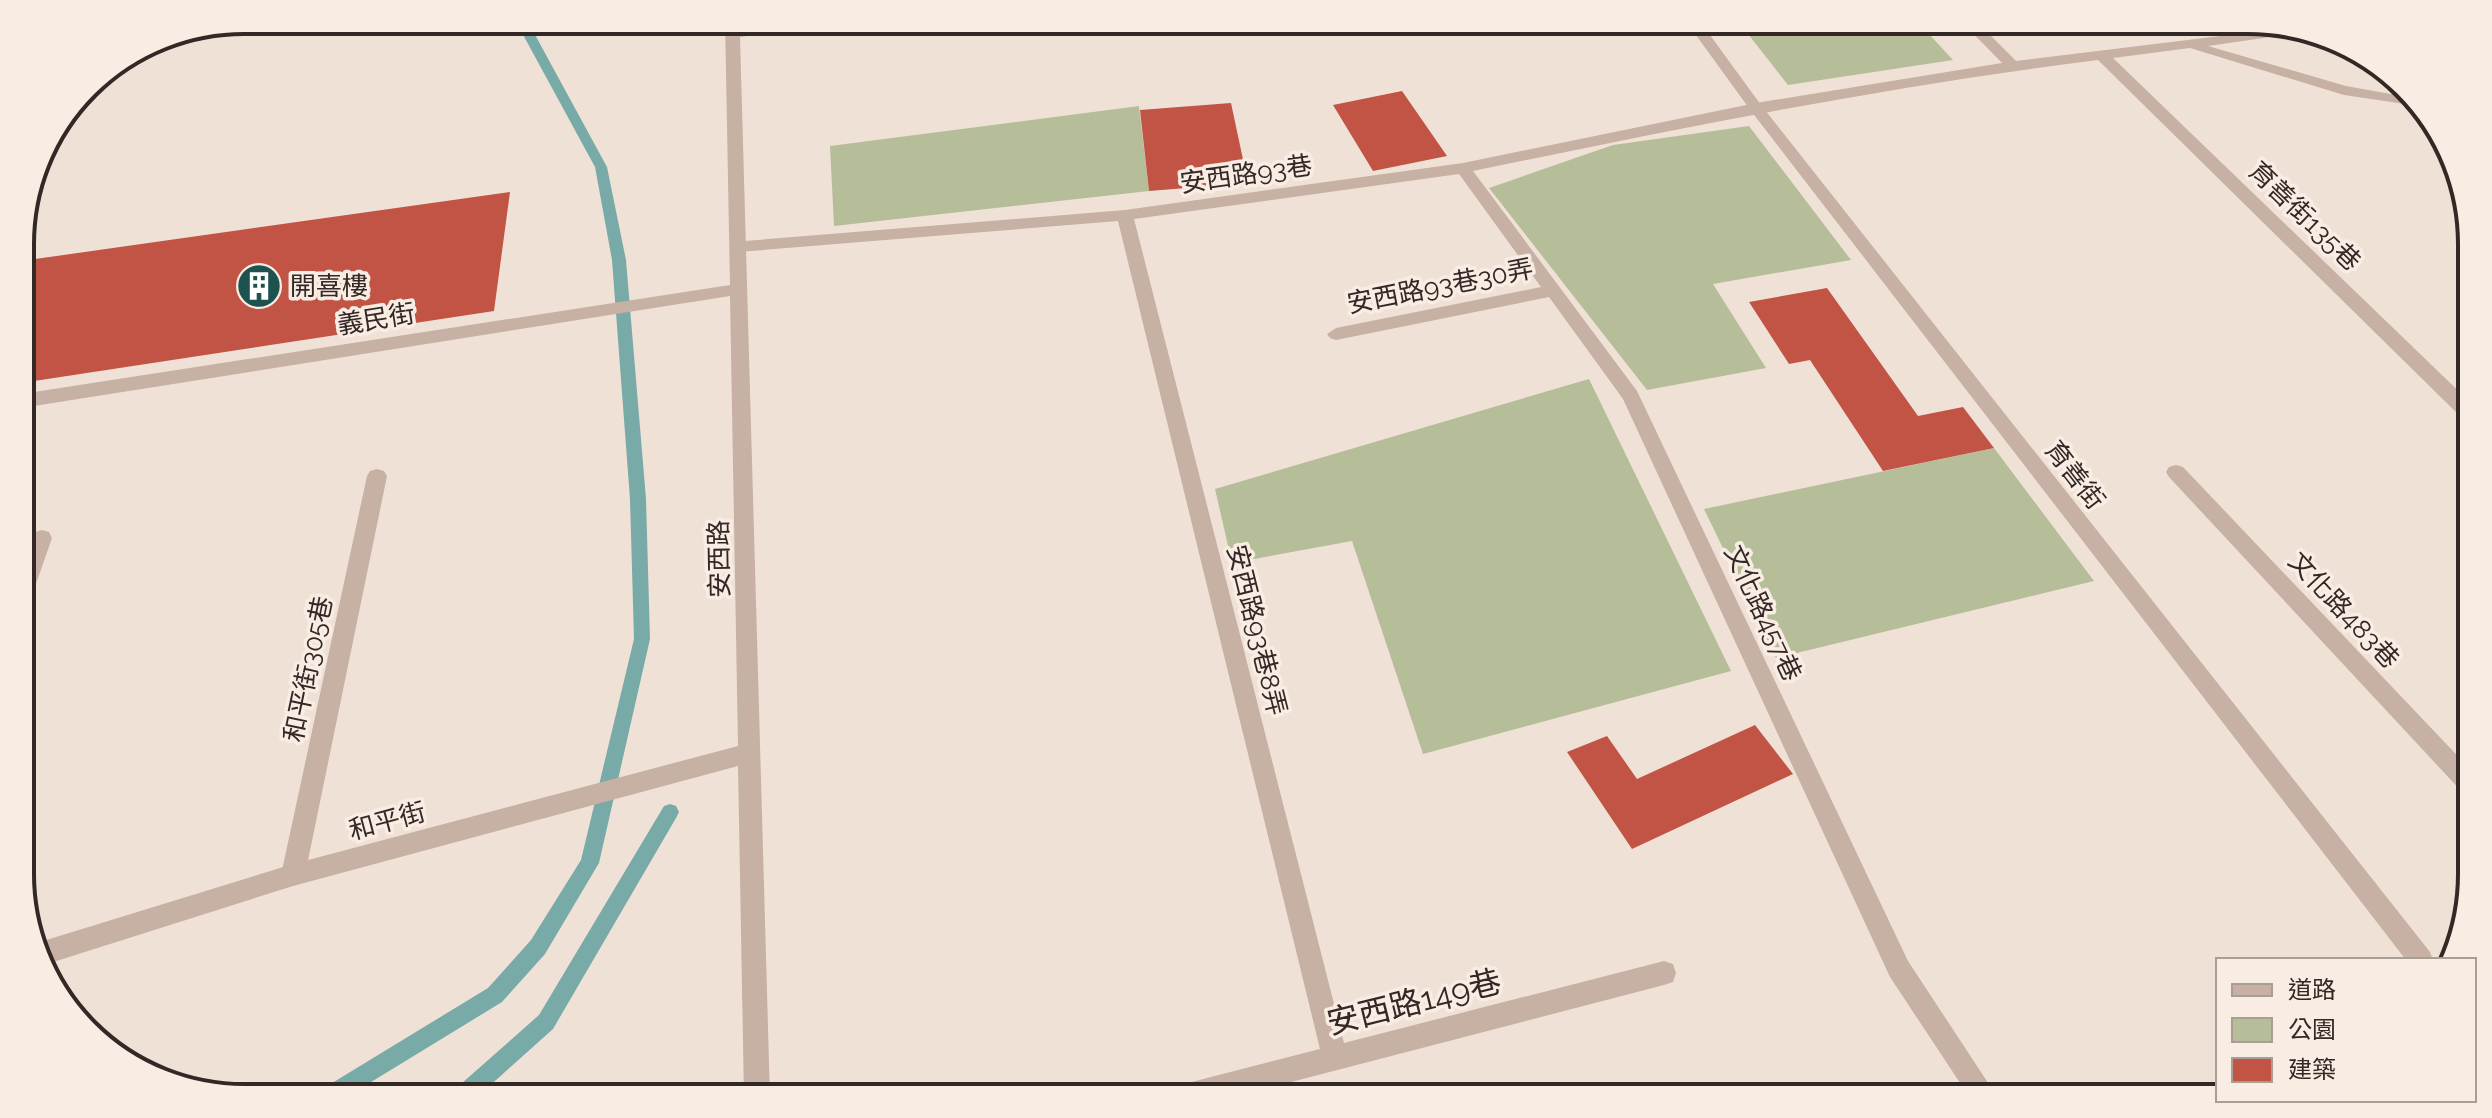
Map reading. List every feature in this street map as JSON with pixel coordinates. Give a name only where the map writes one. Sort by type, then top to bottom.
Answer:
[{"type":"street","name":"安西路","points":[[732,34],[757,1084]]},
{"type":"street","name":"育善街","points":[[1702,34],[1756,108],[2419,958]]},
{"type":"street","points":[[1981,34],[2013,66]]},
{"type":"street","points":[[1756,108],[2013,66],[2260,35]]},
{"type":"street","points":[[2187,44],[2344,90],[2400,100]]},
{"type":"street","name":"育善街135巷","points":[[2102,55],[2458,402]]},
{"type":"street","name":"安西路93巷","points":[[738,246],[1125,215],[1463,168],[1756,108]]},
{"type":"street","name":"文化路457巷","points":[[1463,168],[1631,396],[1899,969],[1976,1084]]},
{"type":"street","name":"安西路93巷8弄","points":[[1125,215],[1335,1058]]},
{"type":"street","name":"義民街","points":[[34,399],[739,289]]},
{"type":"street","name":"安西路93巷30弄","points":[[1336,334],[1555,290]]},
{"type":"street","name":"文化路483巷","points":[[2176,472],[2458,772]]},
{"type":"street","name":"和平街305巷","points":[[293,875],[377,476]]},
{"type":"street","points":[[34,561],[42,538]]},
{"type":"street","name":"和平街","points":[[49,951],[293,875],[749,753]]},
{"type":"street","name":"安西路149巷","points":[[1234,1084],[1664,973]]},
{"type":"green space","points":[[1748,34],[1929,34],[1953,60],[1788,85]]},
{"type":"green space","points":[[1139,106],[1149,191],[834,226],[830,146]]},
{"type":"green space","points":[[1749,126],[1851,260],[1713,284],[1766,368],[1647,390],[1489,188],[1613,145]]},
{"type":"green space","points":[[1589,379],[1731,671],[1423,754],[1352,541],[1232,563],[1215,489]]},
{"type":"green space","points":[[1994,448],[2094,581],[1776,658],[1704,509]]},
{"type":"building","points":[[1402,91],[1447,156],[1373,171],[1333,105]]},
{"type":"building","points":[[1231,103],[1248,183],[1149,191],[1140,110]]},
{"type":"building","name":"開喜樓","points":[[510,192],[494,311],[34,381],[34,259]]},
{"type":"building","points":[[1827,288],[1918,416],[1963,407],[1994,448],[1883,471],[1810,360],[1789,364],[1749,302]]},
{"type":"building","points":[[1755,725],[1793,774],[1632,849],[1567,752],[1607,736],[1637,779]]},
{"type":"waterway","points":[[349,1084],[495,995],[538,947],[590,863],[642,639],[638,499],[619,260],[601,167],[529,34]]},
{"type":"waterway","points":[[476,1084],[546,1022],[670,812]]},
{"type":"place","name":"開喜樓","points":[[259,286]]}]
